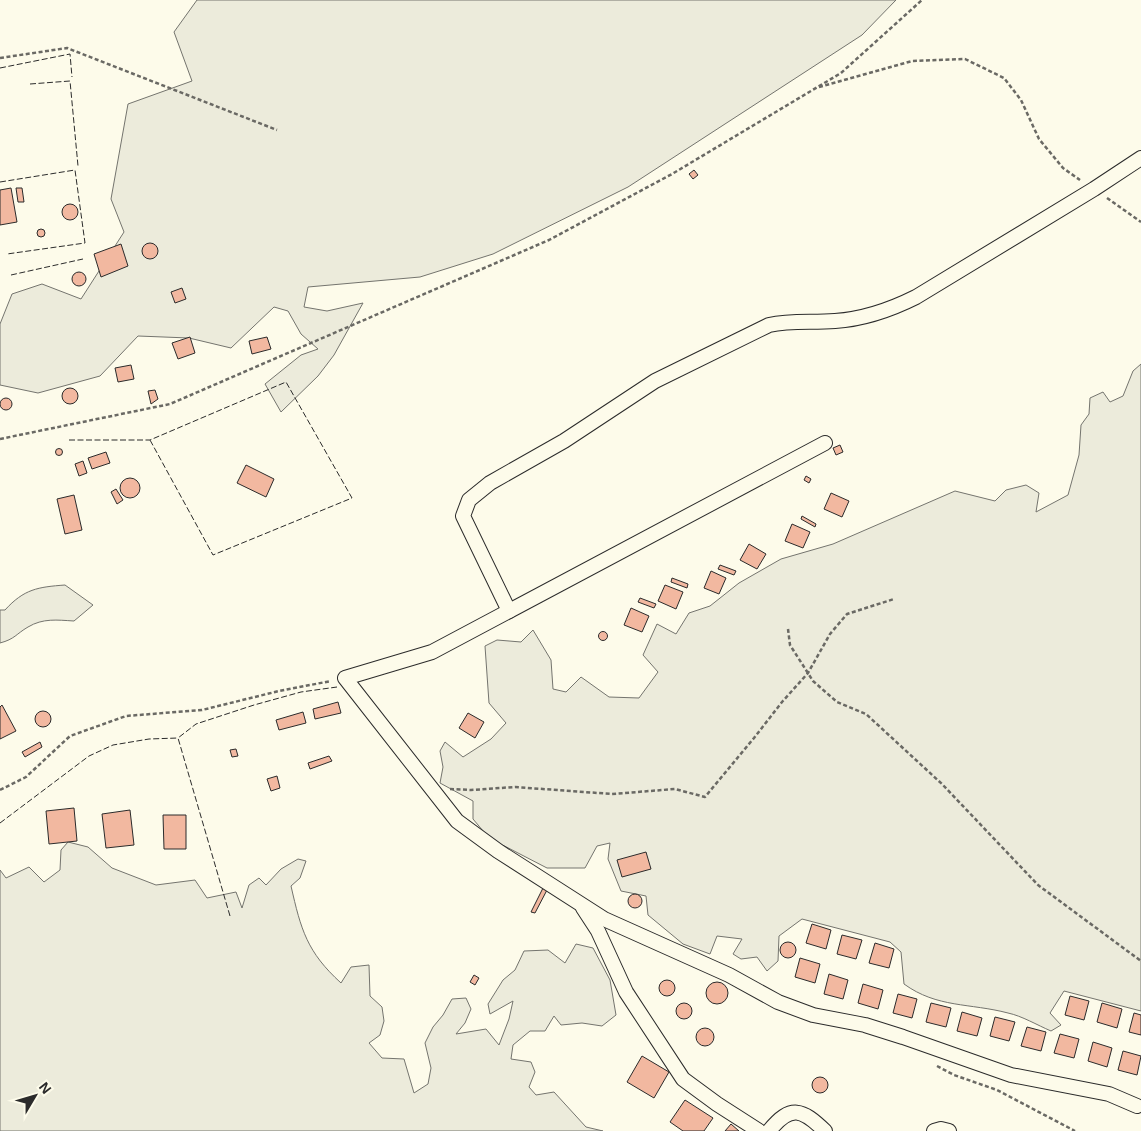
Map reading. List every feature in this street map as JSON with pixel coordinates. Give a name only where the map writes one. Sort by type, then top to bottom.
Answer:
[{"type":"street","points":[[509,611],[464,516],[469,500],[490,483],[564,441],[656,381],[769,325],[786,322],[865,318],[892,309],[916,297],[1094,189],[1141,158]]},
{"type":"street","points":[[759,1131],[683,1079],[626,992],[598,931],[582,906],[498,851],[457,821],[430,789],[345,678],[432,652],[825,443]]},
{"type":"street","points":[[558,890],[604,919],[730,975],[778,1002],[813,1015],[875,1028],[1010,1075],[1109,1094],[1137,1106]]},
{"type":"street","points":[[769,1131],[782,1117],[793,1112],[811,1118],[826,1131]]},
{"type":"street","points":[[934,1131],[949,1131]]},
{"type":"path","points":[[0,439],[170,404],[549,240],[672,174],[841,73],[922,0]]},
{"type":"path","points":[[0,58],[67,48],[277,130]]},
{"type":"path","points":[[813,89],[912,61],[965,59],[1004,78],[1021,100],[1039,139],[1063,168],[1141,222]]},
{"type":"path","points":[[430,789],[472,790],[515,787],[612,794],[675,789],[704,797],[782,702],[808,674],[830,634],[847,614],[894,599]]},
{"type":"path","points":[[788,629],[790,645],[813,681],[837,702],[866,714],[942,784],[1038,885],[1141,961]]},
{"type":"path","points":[[0,790],[26,777],[70,736],[126,716],[202,710],[279,691],[345,678]]},
{"type":"path","points":[[931,1062],[954,1075],[997,1090],[1075,1131]]},
{"type":"shaded area","points":[[197,0],[896,0],[862,35],[628,187],[493,254],[420,277],[308,287],[304,307],[327,311],[363,303],[334,355],[318,376],[281,412],[265,384],[301,355],[318,349],[301,334],[288,311],[274,307],[231,348],[189,338],[138,336],[100,376],[38,393],[0,385],[0,324],[12,294],[42,284],[81,299],[124,232],[111,199],[128,104],[192,81],[174,32]]},
{"type":"shaded area","points":[[1141,364],[1141,1011],[1064,991],[1050,1013],[1061,1025],[1051,1031],[1013,1014],[954,1004],[916,992],[904,984],[901,952],[890,942],[802,919],[779,936],[778,961],[767,971],[757,957],[741,959],[733,954],[742,939],[717,936],[710,954],[683,944],[648,915],[646,896],[621,891],[608,859],[610,843],[597,846],[585,868],[547,868],[489,838],[473,819],[473,801],[440,783],[443,767],[440,751],[445,742],[463,757],[491,739],[506,723],[489,703],[485,646],[497,640],[521,642],[533,630],[551,660],[553,689],[566,692],[581,677],[609,697],[639,698],[658,672],[643,655],[657,624],[676,634],[689,613],[710,606],[739,583],[781,559],[833,544],[955,491],[995,501],[1006,490],[1026,485],[1039,493],[1036,512],[1068,495],[1079,455],[1081,425],[1089,414],[1090,398],[1103,392],[1110,402],[1123,396],[1133,371]]},
{"type":"shaded area","points":[[65,585],[93,605],[74,621],[50,620],[39,622],[9,640],[0,643],[0,610],[5,610],[25,593],[32,590]]},
{"type":"shaded area","points":[[68,842],[88,847],[112,868],[156,885],[195,880],[207,898],[236,892],[242,908],[249,885],[259,878],[266,885],[281,869],[298,859],[306,861],[300,878],[291,886],[298,915],[307,939],[320,961],[341,983],[351,967],[369,965],[370,996],[382,1007],[384,1021],[380,1035],[369,1043],[382,1058],[404,1059],[414,1093],[428,1084],[431,1068],[425,1043],[433,1027],[443,1015],[452,999],[466,998],[471,1009],[465,1023],[456,1034],[486,1029],[499,1045],[509,1019],[513,1001],[490,1014],[488,1004],[503,980],[515,970],[524,951],[548,950],[565,963],[576,944],[593,948],[610,980],[616,1015],[602,1026],[582,1023],[561,1025],[554,1016],[545,1031],[530,1031],[513,1045],[511,1059],[531,1062],[535,1072],[529,1087],[536,1095],[554,1092],[586,1127],[603,1131],[0,1131],[0,870],[6,878],[29,867],[44,882],[60,870],[61,850]]},
{"type":"building","points":[[694,170],[698,175],[693,179],[689,174]]},
{"type":"building","points":[[11,188],[17,222],[0,225],[0,190]]},
{"type":"building","points":[[16,188],[22,188],[24,202],[18,202]]},
{"type":"building","points":[[67,204],[73,204],[78,209],[76,218],[67,220],[62,215],[62,209]]},
{"type":"building","points":[[41,229],[45,233],[41,237],[37,233]]},
{"type":"building","points":[[150,243],[156,245],[158,251],[156,257],[150,259],[144,257],[142,251],[144,245]]},
{"type":"building","points":[[121,244],[128,266],[101,277],[94,254]]},
{"type":"building","points":[[79,272],[84,274],[86,279],[84,284],[79,286],[74,284],[72,279],[74,274]]},
{"type":"building","points":[[182,288],[186,299],[175,303],[171,292]]},
{"type":"building","points":[[190,337],[195,353],[178,359],[172,343]]},
{"type":"building","points":[[267,337],[271,349],[252,354],[249,341]]},
{"type":"building","points":[[131,365],[134,379],[118,382],[115,368]]},
{"type":"building","points":[[67,388],[73,388],[78,393],[76,402],[67,404],[62,399],[62,393]]},
{"type":"building","points":[[155,390],[158,399],[151,404],[148,391]]},
{"type":"building","points":[[8,398],[11,399],[11,409],[4,410],[1,409],[0,402],[1,399]]},
{"type":"building","points":[[840,445],[843,452],[836,455],[833,448]]},
{"type":"building","points":[[59,449],[62,452],[59,455],[56,452]]},
{"type":"building","points":[[106,452],[110,463],[92,469],[88,458]]},
{"type":"building","points":[[83,461],[87,473],[79,476],[75,464]]},
{"type":"building","points":[[246,465],[274,479],[266,497],[237,483]]},
{"type":"building","points":[[806,476],[811,479],[809,483],[804,480]]},
{"type":"building","points":[[130,478],[137,481],[140,488],[137,495],[130,498],[123,495],[120,488],[123,481]]},
{"type":"building","points":[[116,489],[123,500],[117,504],[111,492]]},
{"type":"building","points":[[831,493],[849,501],[842,517],[824,509]]},
{"type":"building","points":[[74,495],[82,530],[65,534],[57,499]]},
{"type":"building","points":[[802,516],[816,524],[815,527],[801,519]]},
{"type":"building","points":[[792,524],[810,532],[803,548],[785,541]]},
{"type":"building","points":[[749,544],[766,554],[757,569],[740,560]]},
{"type":"building","points":[[720,565],[736,571],[734,575],[718,569]]},
{"type":"building","points":[[711,571],[726,578],[719,594],[704,588]]},
{"type":"building","points":[[672,578],[688,584],[687,588],[671,582]]},
{"type":"building","points":[[665,585],[683,592],[676,609],[658,601]]},
{"type":"building","points":[[640,598],[656,604],[654,608],[638,602]]},
{"type":"building","points":[[631,608],[649,616],[642,632],[624,625]]},
{"type":"building","points":[[603,631],[608,636],[603,641],[598,636]]},
{"type":"building","points":[[338,702],[341,713],[315,719],[313,709]]},
{"type":"building","points":[[2,705],[16,731],[0,739],[0,707]]},
{"type":"building","points":[[43,711],[49,713],[51,719],[49,725],[43,727],[37,725],[35,719],[37,713]]},
{"type":"building","points":[[303,712],[306,723],[279,730],[276,720]]},
{"type":"building","points":[[468,713],[484,722],[475,738],[459,728]]},
{"type":"building","points":[[40,742],[42,747],[25,757],[22,752]]},
{"type":"building","points":[[236,749],[238,756],[232,757],[230,750]]},
{"type":"building","points":[[329,756],[332,761],[310,769],[308,763]]},
{"type":"building","points":[[277,776],[280,788],[271,791],[267,779]]},
{"type":"building","points":[[74,808],[77,841],[49,844],[46,811]]},
{"type":"building","points":[[130,810],[134,845],[106,848],[102,814]]},
{"type":"building","points":[[163,815],[186,815],[186,849],[164,849]]},
{"type":"building","points":[[646,852],[651,869],[622,877],[617,860]]},
{"type":"building","points":[[543,888],[547,890],[535,913],[531,912]]},
{"type":"building","points":[[635,894],[640,896],[642,901],[640,906],[635,908],[630,906],[628,901],[630,896]]},
{"type":"building","points":[[812,924],[831,930],[826,949],[806,943]]},
{"type":"building","points":[[842,935],[862,940],[856,959],[837,954]]},
{"type":"building","points":[[788,942],[796,950],[788,958],[780,950]]},
{"type":"building","points":[[875,943],[894,949],[889,968],[869,963]]},
{"type":"building","points":[[800,958],[820,964],[815,983],[795,977]]},
{"type":"building","points":[[829,974],[848,980],[843,999],[824,994]]},
{"type":"building","points":[[474,975],[479,978],[475,985],[470,982]]},
{"type":"building","points":[[664,980],[670,980],[675,985],[673,994],[664,996],[659,991],[659,985]]},
{"type":"building","points":[[717,982],[725,985],[728,993],[725,1001],[717,1004],[709,1001],[706,993],[709,985]]},
{"type":"building","points":[[863,984],[883,990],[878,1009],[858,1003]]},
{"type":"building","points":[[898,994],[917,999],[912,1018],[893,1013]]},
{"type":"building","points":[[1070,996],[1089,1001],[1084,1020],[1065,1015]]},
{"type":"building","points":[[681,1003],[687,1003],[692,1008],[690,1017],[681,1019],[676,1014],[676,1008]]},
{"type":"building","points":[[931,1003],[951,1008],[946,1027],[926,1022]]},
{"type":"building","points":[[1102,1003],[1122,1009],[1117,1028],[1097,1022]]},
{"type":"building","points":[[962,1012],[982,1018],[977,1036],[957,1031]]},
{"type":"building","points":[[1134,1013],[1141,1015],[1141,1035],[1129,1032]]},
{"type":"building","points":[[995,1017],[1015,1022],[1009,1041],[990,1036]]},
{"type":"building","points":[[1027,1027],[1046,1032],[1041,1051],[1021,1046]]},
{"type":"building","points":[[705,1028],[711,1031],[714,1037],[711,1043],[705,1046],[699,1043],[696,1037],[699,1031]]},
{"type":"building","points":[[1060,1034],[1079,1039],[1074,1058],[1054,1053]]},
{"type":"building","points":[[1093,1042],[1112,1048],[1107,1067],[1088,1061]]},
{"type":"building","points":[[1123,1051],[1141,1056],[1137,1075],[1118,1070]]},
{"type":"building","points":[[642,1056],[669,1072],[654,1098],[627,1082]]},
{"type":"building","points":[[820,1077],[826,1079],[828,1085],[826,1091],[820,1093],[814,1091],[812,1085],[814,1079]]},
{"type":"building","points":[[685,1100],[713,1118],[704,1131],[683,1131],[670,1122]]},
{"type":"building","points":[[731,1124],[739,1131],[725,1131]]},
{"type":"fence","points":[[0,68],[70,54],[72,77]]},
{"type":"fence","points":[[30,84],[70,81],[78,166]]},
{"type":"fence","points":[[0,182],[75,170],[85,243],[7,254]]},
{"type":"fence","points":[[11,275],[83,259]]},
{"type":"fence","points":[[69,440],[150,440],[286,382],[352,498],[213,555],[150,440]]},
{"type":"fence","points":[[230,916],[178,738],[196,724],[254,705],[301,692],[337,687]]},
{"type":"fence","points":[[0,823],[89,756],[113,745],[149,739],[178,738]]}]
